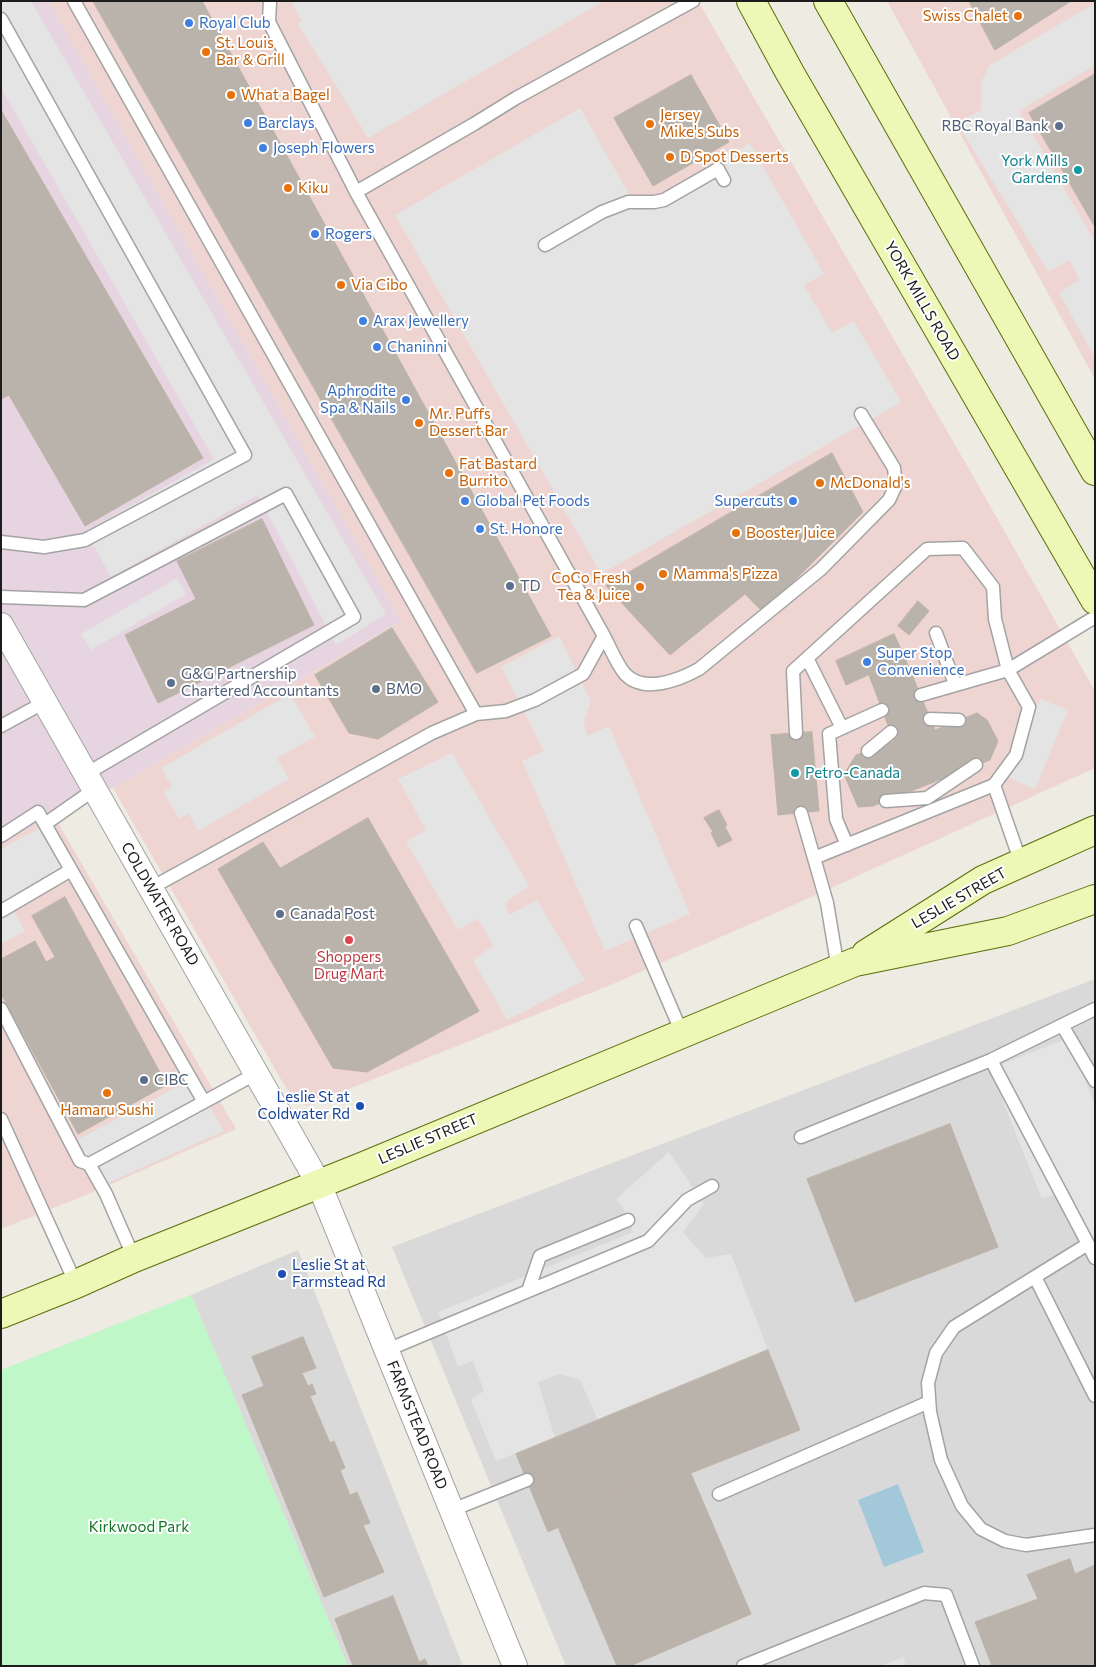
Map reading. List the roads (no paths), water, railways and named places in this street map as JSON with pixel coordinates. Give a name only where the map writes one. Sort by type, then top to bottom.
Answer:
[{"type":"main road","name":"YORK MILLS ROAD","points":[[751,1],[800,90],[1095,600]]},
{"type":"main road","points":[[828,1],[1095,470]]},
{"type":"main road","name":"LESLIE STREET","points":[[1,1314],[846,966],[983,880],[1095,830]]},
{"type":"main road","name":"LESLIE STREET","points":[[846,966],[1008,931],[1095,899]]},
{"type":"street","name":"COLDWATER ROAD","points":[[1,625],[319,1184]]},
{"type":"street","name":"FARMSTEAD ROAD","points":[[319,1184],[515,1666]]},
{"type":"lane","points":[[74,1],[476,714]]},
{"type":"lane","points":[[270,1],[268,22],[356,192],[619,666],[627,676],[642,683],[661,683],[680,679],[699,669],[821,568],[889,500],[896,485],[894,468],[861,414]]},
{"type":"lane","points":[[356,192],[516,98],[693,1]]},
{"type":"lane","points":[[1,19],[245,455],[85,540],[44,547],[1,542]]},
{"type":"lane","points":[[545,245],[602,212],[628,202],[664,200],[718,169],[724,180]]},
{"type":"lane","points":[[1,597],[84,600],[286,494],[354,617],[90,781],[44,824]]},
{"type":"lane","points":[[796,733],[793,671],[928,549],[963,548],[992,587],[995,619],[1008,670],[1029,707],[1016,755],[994,784],[814,858]]},
{"type":"lane","points":[[921,695],[1008,670],[1095,617]]},
{"type":"lane","points":[[936,633],[955,684]]},
{"type":"lane","points":[[151,888],[432,733],[476,714],[506,712],[535,700],[583,674],[604,636]]},
{"type":"lane","points":[[807,658],[842,728]]},
{"type":"lane","points":[[1,726],[45,702]]},
{"type":"lane","points":[[848,845],[836,819],[829,734],[882,710]]},
{"type":"lane","points":[[930,719],[959,720]]},
{"type":"lane","points":[[868,751],[891,732]]},
{"type":"lane","points":[[886,801],[927,798],[976,766]]},
{"type":"lane","points":[[927,798],[948,776]]},
{"type":"lane","points":[[994,784],[1021,863]]},
{"type":"lane","points":[[916,789],[927,798],[931,810]]},
{"type":"lane","points":[[1,836],[38,812],[204,1102]]},
{"type":"lane","points":[[801,813],[846,966]]},
{"type":"lane","points":[[1,911],[71,870]]},
{"type":"lane","points":[[636,926],[682,1033]]},
{"type":"lane","points":[[801,1137],[991,1060],[1095,1009]]},
{"type":"lane","points":[[1,1010],[80,1161],[89,1164],[106,1194],[134,1258]]},
{"type":"lane","points":[[1062,1025],[1095,1081]]},
{"type":"lane","points":[[991,1060],[1095,1258]]},
{"type":"lane","points":[[89,1164],[257,1074]]},
{"type":"lane","points":[[1,1119],[76,1284]]},
{"type":"lane","points":[[387,1350],[648,1241],[686,1200],[712,1186]]},
{"type":"lane","points":[[528,1291],[540,1256],[628,1220]]},
{"type":"lane","points":[[1088,1244],[954,1326],[936,1353],[928,1383],[929,1402],[941,1460],[962,1506],[981,1529],[1006,1541],[1026,1545],[1095,1535]]},
{"type":"lane","points":[[1035,1277],[1095,1396]]},
{"type":"lane","points":[[718,1494],[929,1402]]},
{"type":"lane","points":[[452,1510],[527,1480]]},
{"type":"lane","points":[[743,1666],[924,1593],[946,1595],[973,1666]]},
{"type":"water","points":[[898,1484],[924,1552],[884,1567],[858,1500]]},
{"type":"place","name":"Swiss Chalet","points":[[1018,16]]},
{"type":"place","name":"Royal Club","points":[[189,23]]},
{"type":"place","name":"St. Louis Bar & Grill","points":[[206,52]]},
{"type":"place","name":"What a Bagel","points":[[231,95]]},
{"type":"place","name":"Barclays","points":[[248,123]]},
{"type":"place","name":"Jersey Mike's Subs","points":[[650,124]]},
{"type":"place","name":"RBC Royal Bank","points":[[1059,126]]},
{"type":"place","name":"Joseph Flowers","points":[[263,148]]},
{"type":"place","name":"D Spot Desserts","points":[[670,157]]},
{"type":"place","name":"York Mills Gardens","points":[[1078,170]]},
{"type":"place","name":"Kiku","points":[[288,188]]},
{"type":"place","name":"Rogers","points":[[315,234]]},
{"type":"place","name":"Via Cibo","points":[[341,285]]},
{"type":"place","name":"Arax Jewellery","points":[[363,321]]},
{"type":"place","name":"Chaninni","points":[[377,347]]},
{"type":"place","name":"Aphrodite Spa & Nails","points":[[406,400]]},
{"type":"place","name":"Mr. Puffs Dessert Bar","points":[[419,423]]},
{"type":"place","name":"Fat Bastard Burrito","points":[[449,473]]},
{"type":"place","name":"McDonald's","points":[[820,483]]},
{"type":"place","name":"Global Pet Foods","points":[[465,501]]},
{"type":"place","name":"Supercuts","points":[[793,501]]},
{"type":"place","name":"St. Honore","points":[[480,529]]},
{"type":"place","name":"Booster Juice","points":[[736,533]]},
{"type":"place","name":"Mamma's Pizza","points":[[663,574]]},
{"type":"place","name":"TD","points":[[510,586]]},
{"type":"place","name":"CoCo Fresh Tea & Juice","points":[[640,587]]},
{"type":"place","name":"Super Stop Convenience","points":[[867,662]]},
{"type":"place","name":"G&G Partnership Chartered Accountants","points":[[171,683]]},
{"type":"place","name":"BMO","points":[[376,689]]},
{"type":"place","name":"Petro-Canada","points":[[795,773]]},
{"type":"place","name":"Canada Post","points":[[280,914]]},
{"type":"place","name":"Shoppers Drug Mart","points":[[349,940]]},
{"type":"place","name":"CIBC","points":[[144,1080]]},
{"type":"place","name":"Hamaru Sushi","points":[[107,1093]]},
{"type":"place","name":"Leslie St at Coldwater Rd","points":[[360,1106]]},
{"type":"place","name":"Leslie St at Farmstead Rd","points":[[282,1274]]},
{"type":"park label","name":"Kirkwood Park","points":[[139,1527]]}]
